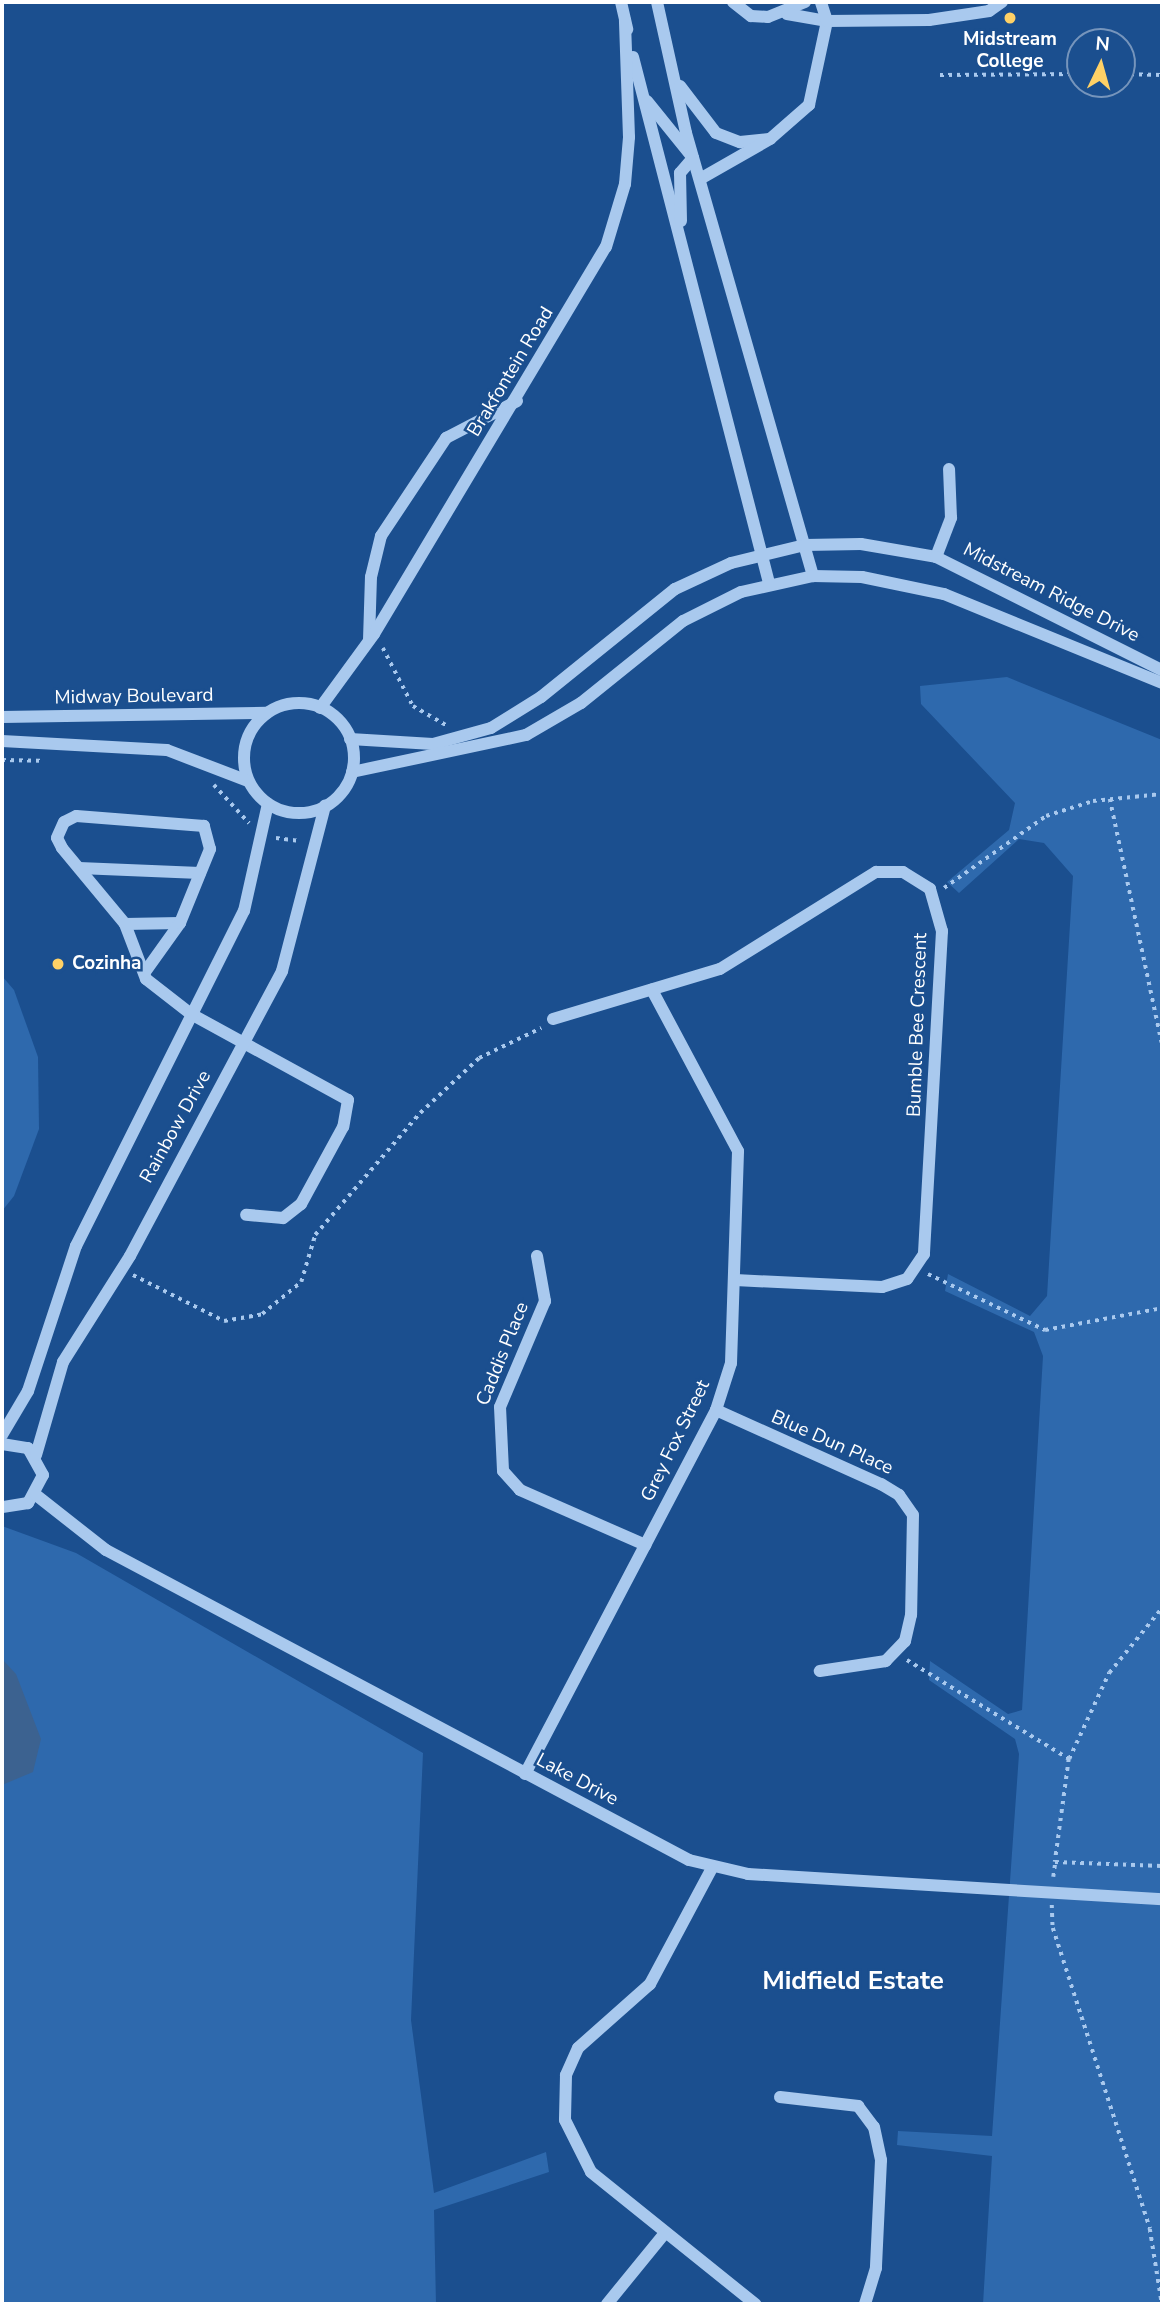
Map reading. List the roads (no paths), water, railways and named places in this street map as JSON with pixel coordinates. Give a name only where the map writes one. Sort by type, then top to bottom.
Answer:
[{"type":"street","name":"Brakfontein Road","points":[[621,2],[641,92],[769,583]]},
{"type":"street","points":[[657,2],[693,158],[813,576]]},
{"type":"street","points":[[733,2],[751,16],[787,14],[827,21],[929,20],[1002,2]]},
{"type":"street","points":[[787,14],[805,2]]},
{"type":"street","points":[[700,179],[771,139],[809,105],[827,21],[821,2]]},
{"type":"street","name":"Brakfontein Road","points":[[320,708],[377,629],[517,401],[606,247],[625,184],[625,20]]},
{"type":"street","points":[[671,70],[716,133],[740,142],[771,139]]},
{"type":"street","points":[[641,92],[666,130],[693,158]]},
{"type":"street","points":[[682,247],[680,173],[693,158]]},
{"type":"street","points":[[369,640],[371,578],[381,536],[446,438],[517,401]]},
{"type":"street","points":[[936,556],[951,518],[949,469]]},
{"type":"street","name":"Midstream Ridge Drive","points":[[350,739],[433,744],[470,737],[541,697],[675,589],[760,555],[805,545],[860,544],[936,556],[1162,670]]},
{"type":"street","name":"Midstream Ridge Drive","points":[[352,772],[526,735],[581,703],[683,621],[769,583],[813,576],[862,577],[944,594],[1162,683]]},
{"type":"street","name":"Midway Boulevard","points":[[2,717],[267,713],[293,704],[320,708]]},
{"type":"street","points":[[2,741],[167,750],[248,781],[268,804],[297,813],[325,806],[352,772],[350,739],[320,708]]},
{"type":"street","points":[[248,781],[246,743],[267,713]]},
{"type":"street","name":"Rainbow Drive","points":[[2,1435],[28,1391],[76,1246],[244,911],[264,836],[268,804]]},
{"type":"street","name":"Rainbow Drive","points":[[37,1495],[43,1475],[36,1455],[55,1378],[122,1268],[291,949],[313,842],[325,806]]},
{"type":"street","points":[[145,971],[180,923],[200,873],[209,836],[193,821],[76,816],[64,821],[57,838],[125,924],[146,979],[191,1014],[342,1093],[348,1108],[300,1203],[283,1218],[246,1215]]},
{"type":"street","points":[[79,868],[200,873]]},
{"type":"street","name":"Bumble Bee Crescent","points":[[652,990],[743,958],[876,873],[920,878],[934,896],[942,931],[928,1240],[917,1269],[882,1287],[736,1280]]},
{"type":"street","points":[[125,924],[180,923]]},
{"type":"street","points":[[553,1018],[652,990]]},
{"type":"street","name":"Grey Fox Street","points":[[525,1774],[716,1410],[730,1363],[740,1166],[733,1135],[652,990]]},
{"type":"street","name":"Caddis Place","points":[[537,1256],[545,1301],[500,1407],[503,1471],[520,1490],[645,1545]]},
{"type":"street","name":"Blue Dun Place","points":[[716,1410],[881,1484],[907,1504],[916,1528],[911,1615],[896,1654],[870,1667],[820,1671]]},
{"type":"street","points":[[2,1444],[18,1444],[36,1455]]},
{"type":"street","points":[[2,1507],[18,1508],[37,1495]]},
{"type":"street","name":"Lake Drive","points":[[37,1495],[106,1550],[525,1774],[712,1868],[1162,1899]]},
{"type":"street","points":[[712,1868],[663,1967],[578,2048],[563,2093],[579,2156],[665,2233],[755,2304]]},
{"type":"street","points":[[780,2097],[858,2106],[874,2127],[881,2160],[877,2241],[866,2304]]},
{"type":"street","points":[[607,2304],[665,2233]]},
{"type":"place","name":"Midstream College","points":[[1010,18]]},
{"type":"place","name":"Cozinha","points":[[58,964]]},
{"type":"district","name":"Midfield Estate","points":[[853,1981]]}]
